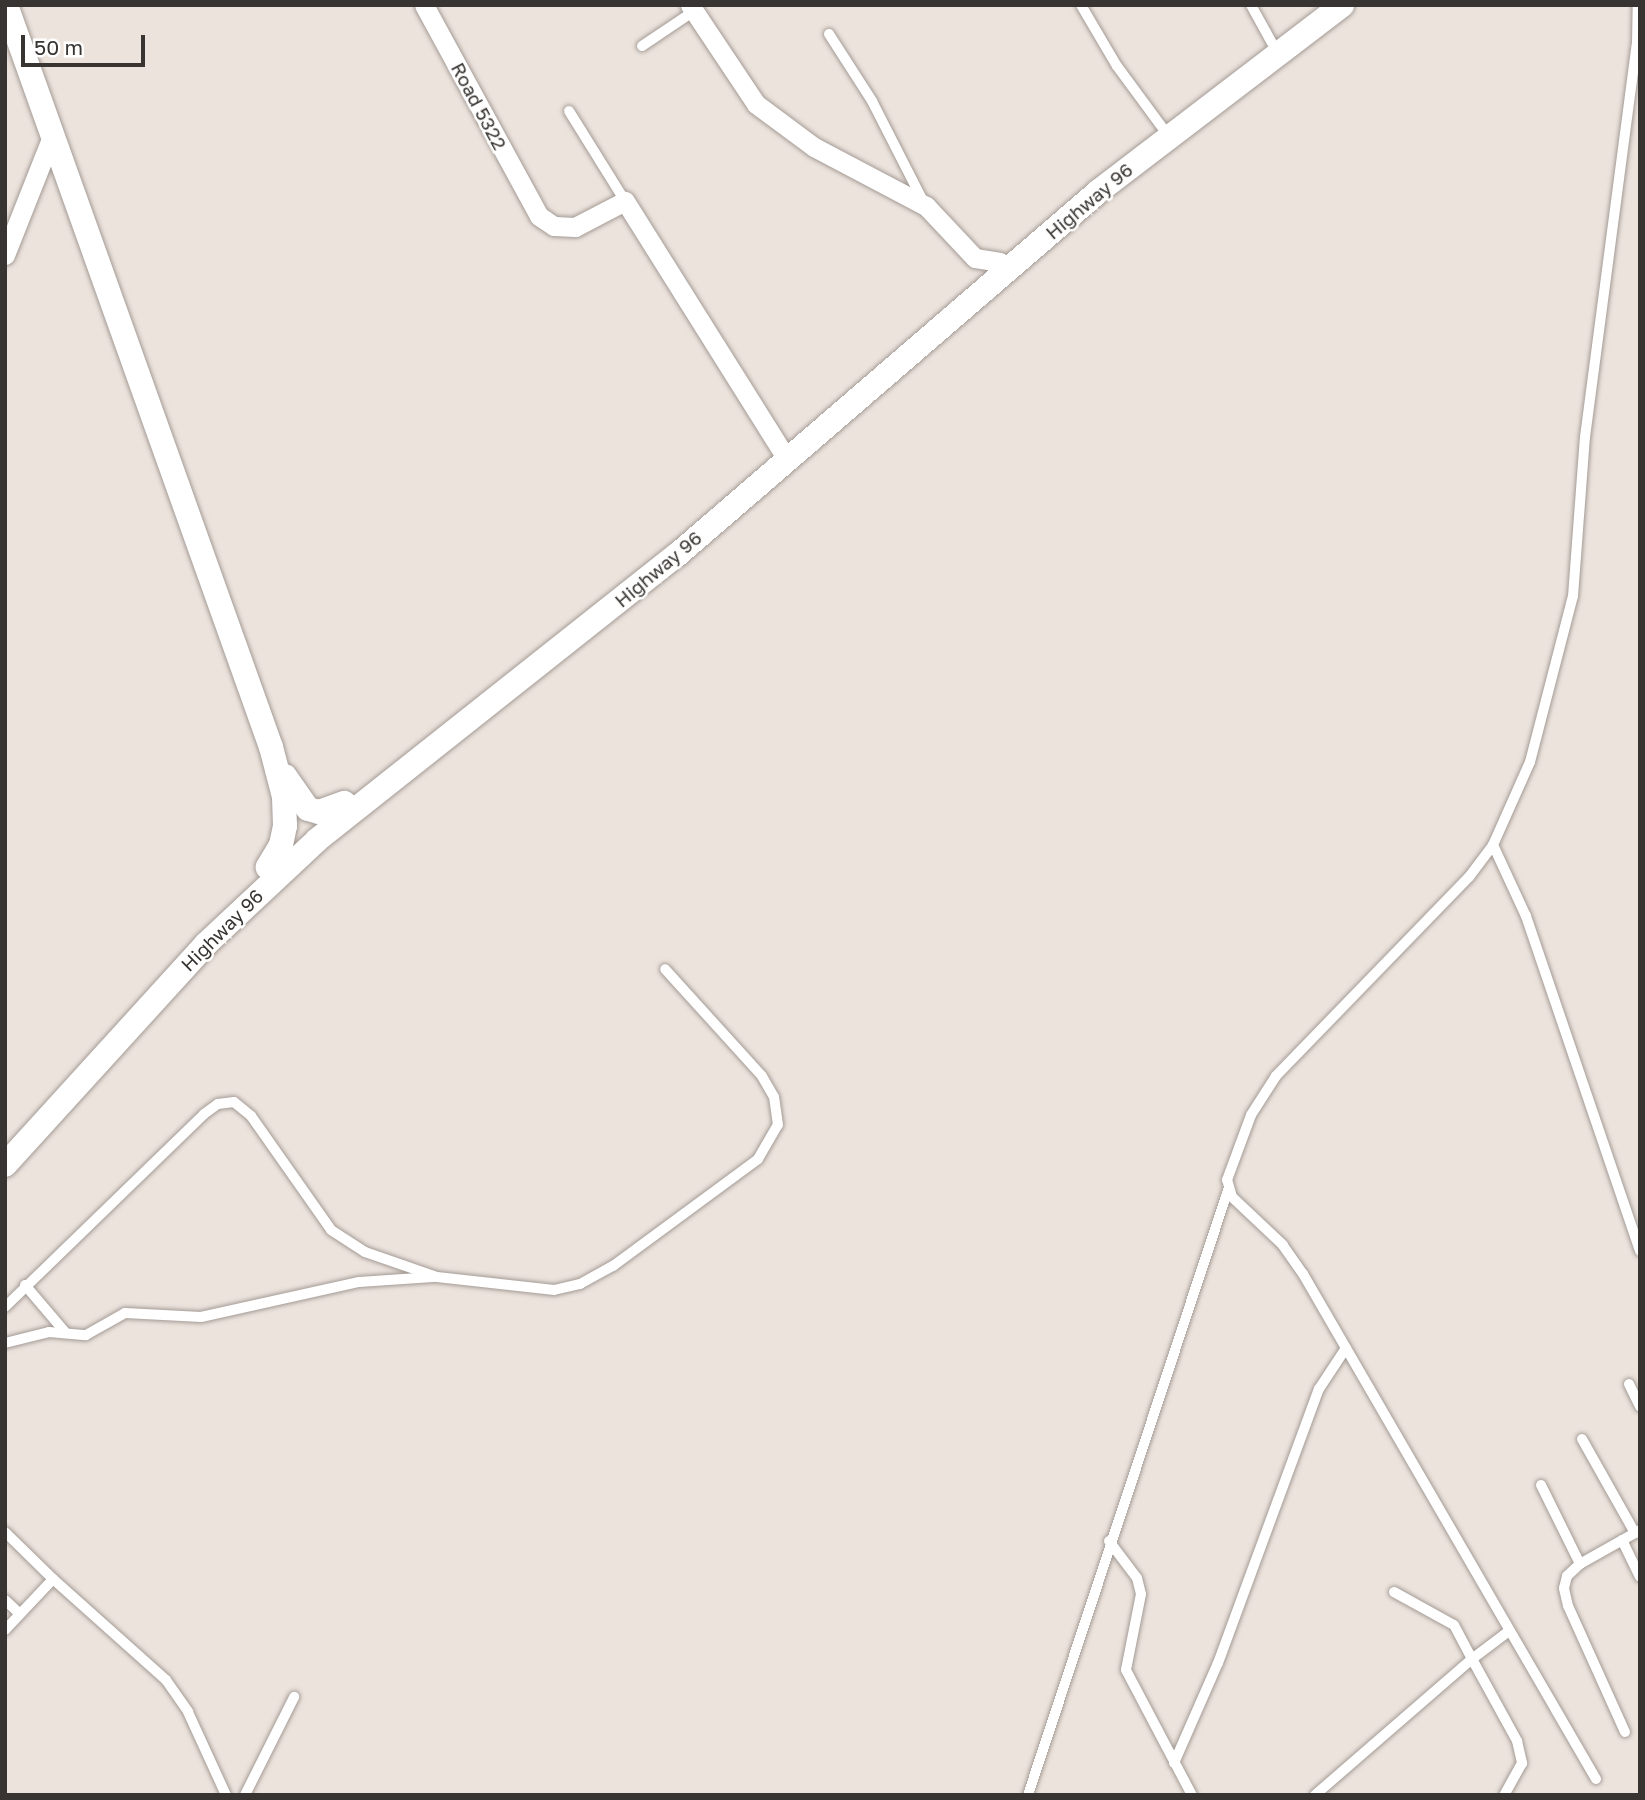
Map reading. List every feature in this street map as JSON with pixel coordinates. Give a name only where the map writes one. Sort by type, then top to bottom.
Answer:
[{"type":"street","points":[[6,5],[271,747],[284,797],[285,826],[281,845],[268,867]]},
{"type":"street","name":"Road 5322","points":[[424,5],[533,206],[554,226],[575,227],[625,201]]},
{"type":"street","name":"Highway 96","points":[[5,1147],[162,973],[268,867],[344,803],[595,610],[1000,262],[1162,127],[1322,5]]},
{"type":"street","name":"Highway 96","points":[[5,1166],[206,944],[317,840],[677,555],[1099,191],[1342,5]]},
{"type":"street","points":[[692,8],[757,104],[814,147],[926,206],[975,258],[1000,262]]},
{"type":"street","points":[[5,256],[52,136]]},
{"type":"street","points":[[625,201],[782,450]]},
{"type":"street","points":[[271,747],[301,804],[319,811],[344,803]]},
{"type":"lane","points":[[1081,5],[1117,66],[1162,127]]},
{"type":"lane","points":[[1251,5],[1272,43]]},
{"type":"lane","points":[[1028,1795],[1109,1541],[1228,1190],[1230,1169],[1251,1115],[1276,1076],[1469,877],[1493,845],[1530,762],[1573,596],[1585,437],[1637,44],[1638,5]]},
{"type":"lane","points":[[642,46],[692,8]]},
{"type":"lane","points":[[829,34],[872,101],[926,206]]},
{"type":"lane","points":[[569,111],[625,201]]},
{"type":"lane","points":[[1493,845],[1526,916],[1640,1251]]},
{"type":"lane","points":[[5,1343],[65,1332],[86,1335],[125,1313],[201,1317],[359,1282],[437,1277],[554,1290],[580,1284],[660,1232],[758,1159],[773,1140],[778,1125],[774,1097],[762,1076],[665,969]]},
{"type":"lane","points":[[5,1307],[25,1285],[133,1188],[204,1114],[218,1104],[234,1102],[251,1116],[331,1230],[365,1252],[437,1277]]},
{"type":"lane","points":[[1228,1190],[1283,1245],[1346,1348],[1595,1779]]},
{"type":"lane","points":[[25,1285],[65,1332]]},
{"type":"lane","points":[[1174,1763],[1218,1663],[1319,1389],[1346,1348]]},
{"type":"lane","points":[[1629,1384],[1640,1407]]},
{"type":"lane","points":[[1582,1439],[1637,1531],[1580,1564],[1567,1576],[1568,1606],[1625,1732]]},
{"type":"lane","points":[[1541,1485],[1580,1564]]},
{"type":"lane","points":[[5,1532],[52,1579],[166,1679],[187,1712],[226,1795]]},
{"type":"lane","points":[[1622,1540],[1640,1577]]},
{"type":"lane","points":[[1109,1541],[1137,1578],[1141,1594],[1126,1671],[1192,1795]]},
{"type":"lane","points":[[5,1630],[18,1612],[52,1579]]},
{"type":"lane","points":[[1394,1592],[1454,1625],[1517,1741],[1522,1763],[1504,1795]]},
{"type":"lane","points":[[5,1600],[18,1612]]},
{"type":"lane","points":[[1315,1795],[1509,1631]]},
{"type":"lane","points":[[245,1795],[293,1697]]}]
